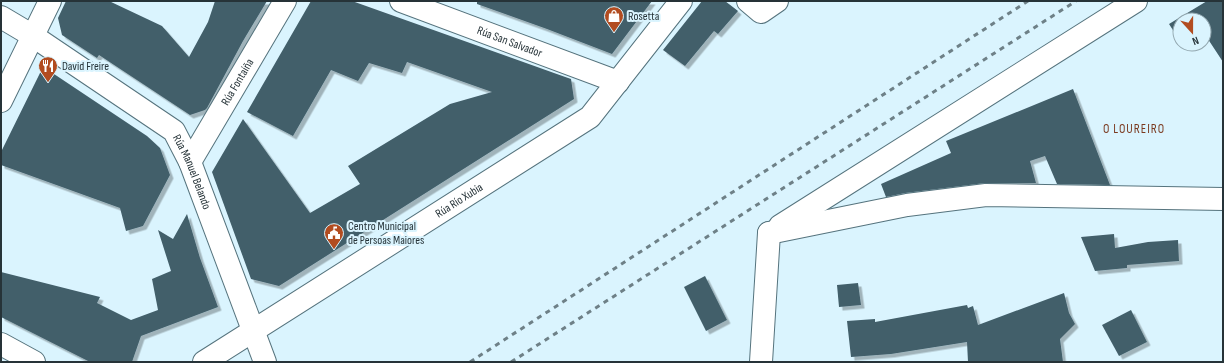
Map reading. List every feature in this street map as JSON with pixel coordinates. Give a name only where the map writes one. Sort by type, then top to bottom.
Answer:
[{"type":"street","points":[[1,101],[50,1]]},
{"type":"street","name":"Rúa Fontaíña","points":[[190,162],[285,1]]},
{"type":"street","name":"Rúa San Salvador","points":[[401,1],[618,82]]},
{"type":"street","name":"Rúa Río Xubia","points":[[204,362],[590,117],[681,1]]},
{"type":"street","points":[[748,1],[761,12],[777,1]]},
{"type":"street","points":[[769,233],[1136,1]]},
{"type":"street","name":"Rúa Manuel Belando","points":[[1,17],[33,36],[174,131],[190,162],[265,362]]},
{"type":"street","points":[[769,233],[907,205],[986,196],[1223,199]]},
{"type":"street","points":[[762,362],[769,233]]},
{"type":"street","points":[[1,344],[34,362]]},
{"type":"building","points":[[66,1],[109,1],[162,26],[189,57],[208,22],[215,1],[267,1],[243,41],[207,108],[190,115],[99,55],[97,58],[62,35],[58,18]]},
{"type":"building","points":[[311,1],[352,1],[571,79],[574,99],[279,286],[251,279],[212,172],[243,119],[310,213],[360,184],[348,166],[450,104],[492,92],[407,62],[402,73],[369,63],[358,81],[331,70],[293,136],[247,112]]},
{"type":"building","points":[[477,1],[652,1],[612,54],[477,4]]},
{"type":"building","points":[[702,1],[725,1],[738,11],[718,34],[714,31],[685,66],[663,50]]},
{"type":"building","points":[[1207,1],[1223,1],[1223,62],[1212,45],[1212,12],[1189,12]]},
{"type":"building","points":[[48,70],[147,136],[160,148],[170,175],[143,226],[126,231],[120,208],[1,165],[1,152],[40,73]]},
{"type":"building","points":[[1073,89],[1110,185],[1057,184],[1045,156],[1030,161],[1036,183],[985,183],[905,193],[886,197],[881,184],[951,153],[946,141]]},
{"type":"building","points":[[187,214],[200,258],[218,307],[141,336],[132,362],[90,362],[1,317],[1,272],[100,297],[97,303],[131,320],[158,310],[152,279],[171,271],[158,230],[173,239]]},
{"type":"building","points":[[1114,234],[1115,248],[1148,242],[1178,240],[1179,261],[1127,265],[1127,268],[1095,271],[1081,237]]},
{"type":"building","points":[[705,276],[727,320],[706,331],[684,287]]},
{"type":"building","points":[[858,283],[861,305],[839,307],[837,285]]},
{"type":"building","points":[[1064,293],[1069,313],[1075,324],[1060,339],[1063,362],[968,362],[967,342],[891,354],[851,357],[847,321],[875,319],[875,322],[967,305],[968,308],[973,306],[978,325]]},
{"type":"building","points":[[1131,310],[1147,342],[1119,356],[1102,325]]},
{"type":"railway","points":[[470,362],[1028,1]]},
{"type":"railway","points":[[511,362],[1076,1]]},
{"type":"place","name":"Rosetta","points":[[614,33]]},
{"type":"place","name":"David Freire","points":[[48,83]]},
{"type":"place","name":"Centro Municipal de Persoas Maiores","points":[[334,250]]},
{"type":"district","name":"O LOUREIRO","points":[[1134,128]]}]
